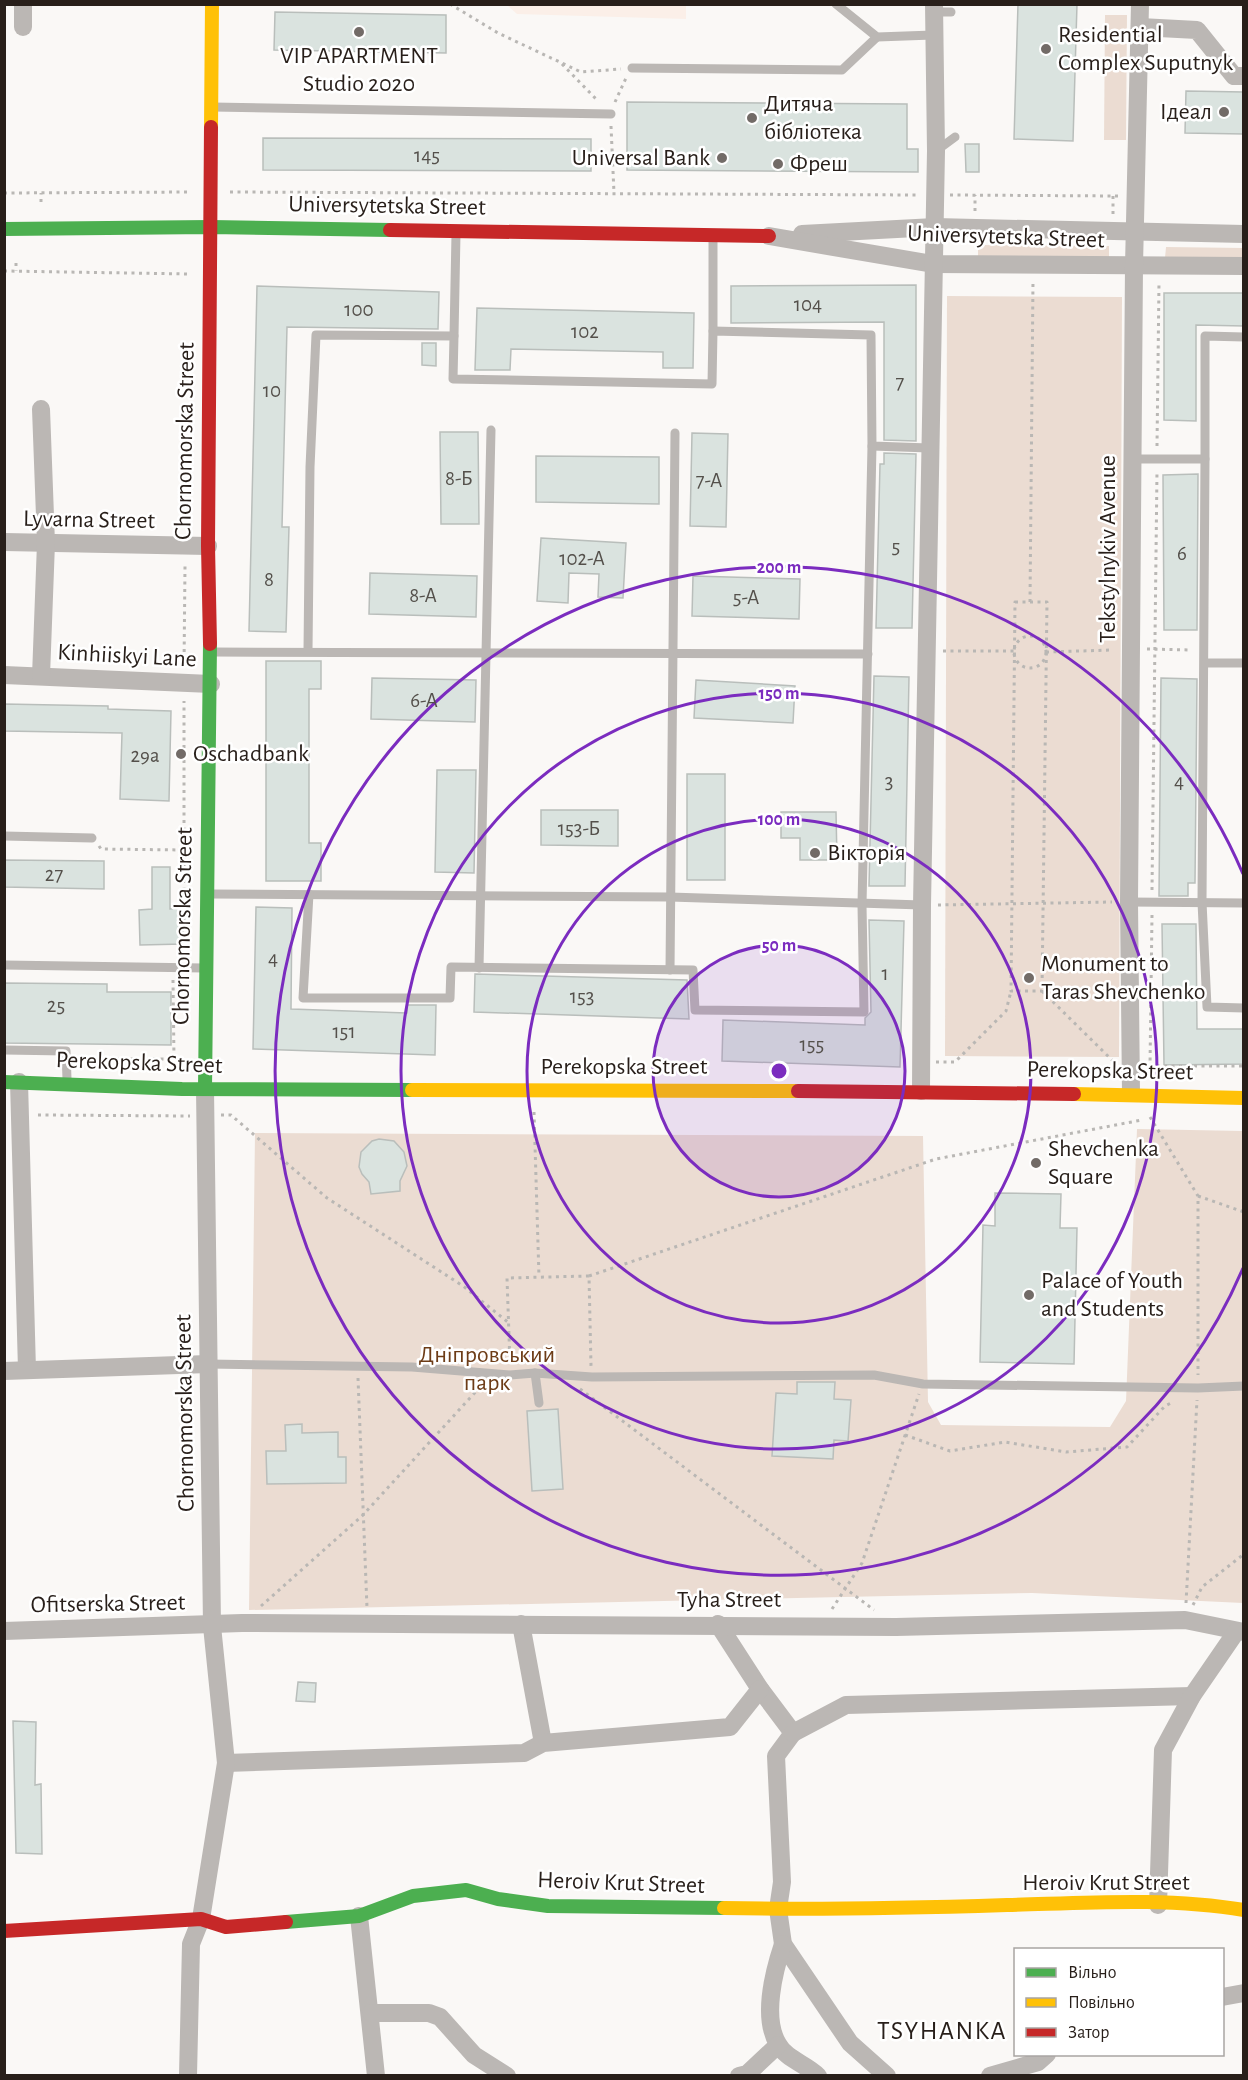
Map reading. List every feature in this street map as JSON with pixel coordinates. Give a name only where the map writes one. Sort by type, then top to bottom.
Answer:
[{"type":"street","points":[[23,4],[23,27]]},
{"type":"street","name":"Chornomorska Street","points":[[188,2076],[191,1944],[201,1919],[226,1763],[212,1626],[205,1089],[211,684],[208,546],[212,4]]},
{"type":"street","name":"Tekstylnykiv Avenue","points":[[1131,1093],[1129,902],[1132,459],[1134,232],[1140,4]]},
{"type":"street","points":[[921,1091],[929,448],[936,150],[933,35],[940,9]]},
{"type":"street","points":[[1140,27],[1197,30],[1234,76],[1244,76]]},
{"type":"street","name":"Universytetska Street","points":[[4,230],[211,227],[769,236],[935,226],[1244,234]]},
{"type":"street","name":"Universytetska Street","points":[[769,236],[933,264],[1244,266]]},
{"type":"street","name":"Kinhiiskyi Lane","points":[[41,409],[46,543],[41,676]]},
{"type":"street","name":"Lyvarna Street","points":[[4,542],[208,546]]},
{"type":"street","name":"Kinhiiskyi Lane","points":[[4,675],[211,684]]},
{"type":"street","points":[[12,1082],[20,1115],[27,1370]]},
{"type":"street","name":"Perekopska Street","points":[[12,1082],[205,1089],[921,1091],[1131,1093],[1244,1098]]},
{"type":"street","points":[[4,1371],[208,1364]]},
{"type":"street","name":"Tyha Street","points":[[212,1626],[242,1623],[718,1624],[896,1627],[1185,1620],[1240,1632]]},
{"type":"street","points":[[521,1624],[543,1743]]},
{"type":"street","points":[[718,1624],[760,1689],[793,1733]]},
{"type":"street","name":"Ofitserska Street","points":[[4,1631],[212,1626]]},
{"type":"street","points":[[1158,1905],[1163,1750],[1192,1696],[1240,1632]]},
{"type":"street","points":[[226,1763],[525,1753],[543,1743],[730,1727],[760,1689]]},
{"type":"street","points":[[818,2076],[778,2045],[772,2028],[771,1995],[775,1969],[783,1944],[778,1909],[782,1882],[776,1756],[793,1733],[846,1705],[1192,1696]]},
{"type":"street","name":"Heroiv Krut Street","points":[[4,1931],[201,1919],[226,1927],[359,1916],[413,1896],[466,1890],[498,1899],[548,1906],[844,1910],[1112,1902],[1220,1906],[1244,1910]]},
{"type":"street","points":[[359,1916],[376,2076]]},
{"type":"street","points":[[783,1944],[850,2043],[887,2076]]},
{"type":"street","points":[[1224,1997],[1244,1993]]},
{"type":"street","points":[[370,2013],[429,2013],[440,2017],[474,2055],[507,2076]]},
{"type":"street","points":[[739,2076],[747,2074],[778,2045]]},
{"type":"street","points":[[990,2076],[1038,2062],[1046,2056]]},
{"type":"lane","points":[[837,4],[878,37]]},
{"type":"lane","points":[[632,68],[842,70],[878,37],[933,35]]},
{"type":"lane","points":[[211,107],[611,114]]},
{"type":"lane","points":[[936,150],[955,137]]},
{"type":"lane","points":[[456,232],[453,379],[712,384],[713,236]]},
{"type":"lane","points":[[309,894],[303,998],[450,998],[451,967],[693,970],[695,1010],[864,1012],[862,905],[872,446],[872,335],[713,331]]},
{"type":"lane","points":[[308,651],[310,467],[316,335],[454,336]]},
{"type":"lane","points":[[1244,337],[1205,336],[1206,663],[1202,902],[1207,1007],[1244,1008]]},
{"type":"lane","points":[[479,968],[491,430]]},
{"type":"lane","points":[[670,970],[675,433]]},
{"type":"lane","points":[[872,446],[929,448]]},
{"type":"lane","points":[[1132,459],[1205,459]]},
{"type":"lane","points":[[211,652],[868,654]]},
{"type":"lane","points":[[1206,663],[1244,663]]},
{"type":"lane","points":[[4,836],[92,838]]},
{"type":"lane","points":[[207,894],[670,897],[862,905],[922,905]]},
{"type":"lane","points":[[1129,902],[1244,903]]},
{"type":"lane","points":[[4,965],[206,968]]},
{"type":"lane","points":[[4,1050],[66,1051],[67,1083]]},
{"type":"lane","points":[[208,1364],[412,1367],[510,1375],[535,1373],[592,1377],[873,1375],[923,1384],[1198,1388],[1244,1386]]},
{"type":"lane","points":[[535,1373],[539,1403]]},
{"type":"path","points":[[450,4],[498,33],[580,72],[632,68]]},
{"type":"path","points":[[560,62],[611,114]]},
{"type":"path","points":[[614,193],[611,114],[622,84],[632,68]]},
{"type":"path","points":[[4,193],[1135,196]]},
{"type":"path","points":[[41,193],[41,202]]},
{"type":"path","points":[[16,262],[16,271]]},
{"type":"path","points":[[1159,266],[1150,1066],[1244,1066]]},
{"type":"path","points":[[4,271],[211,274]]},
{"type":"path","points":[[1030,602],[1033,279]]},
{"type":"path","points":[[955,1062],[1006,1011],[1011,991],[1015,602],[1047,602],[1042,991]]},
{"type":"path","points":[[1031,636],[1042,641],[1046,652],[1042,663],[1030,667],[1019,663],[1015,651],[1019,640],[1031,636]]},
{"type":"path","points":[[1046,652],[1132,649],[1206,650]]},
{"type":"path","points":[[926,651],[1015,651]]},
{"type":"path","points":[[184,683],[184,937]]},
{"type":"path","points":[[92,838],[101,849],[183,850]]},
{"type":"path","points":[[922,905],[1129,902]]},
{"type":"path","points":[[67,1059],[174,1059],[172,968]]},
{"type":"path","points":[[1011,991],[1042,991],[1116,1065]]},
{"type":"path","points":[[533,1090],[539,1277]]},
{"type":"path","points":[[20,1115],[182,1116]]},
{"type":"path","points":[[231,1115],[327,1198],[463,1286],[509,1323]]},
{"type":"path","points":[[510,1375],[507,1278],[589,1276],[936,1159],[1149,1119]]},
{"type":"path","points":[[1198,1196],[1244,1212]]},
{"type":"path","points":[[589,1276],[592,1377]]},
{"type":"path","points":[[357,1367],[368,1625]]},
{"type":"path","points":[[242,1623],[362,1516],[492,1373]]},
{"type":"path","points":[[562,1375],[896,1627]]},
{"type":"path","points":[[820,1625],[847,1589],[862,1563],[923,1384]]},
{"type":"path","points":[[905,1435],[950,1451],[1005,1442],[1066,1452],[1127,1447],[1165,1406],[1198,1388]]},
{"type":"shaded area","points":[[507,5],[686,5],[686,19],[517,14]]},
{"type":"green space","points":[[1105,15],[1127,15],[1126,140],[1104,140]]},
{"type":"green space","points":[[978,245],[1109,246],[1109,257],[978,257]]},
{"type":"green space","points":[[1166,247],[1243,248],[1243,259],[1165,258]]},
{"type":"green space","points":[[947,296],[1122,297],[1119,1057],[945,1056]]},
{"type":"green space","name":"Дніпровський парк","points":[[1137,1129],[1243,1131],[1243,1603],[1032,1593],[249,1610],[255,1133],[923,1136],[928,1402],[941,1425],[1110,1427],[1126,1401]]},
{"type":"building","name":"Residential Complex Suputnyk","points":[[1018,4],[1077,4],[1073,141],[1014,139]]},
{"type":"building","points":[[275,12],[446,15],[446,53],[274,50]]},
{"type":"building","points":[[1186,91],[1244,92],[1244,134],[1185,133]]},
{"type":"building","points":[[627,102],[907,104],[907,149],[918,149],[918,172],[627,170]]},
{"type":"building","points":[[263,138],[591,139],[591,171],[263,170]]},
{"type":"building","points":[[965,144],[979,144],[979,172],[966,172]]},
{"type":"building","points":[[916,285],[916,441],[884,440],[884,322],[731,323],[731,286]]},
{"type":"building","points":[[257,286],[439,292],[438,329],[287,327],[282,527],[289,527],[286,632],[249,631]]},
{"type":"building","points":[[1164,293],[1244,293],[1244,326],[1196,325],[1196,421],[1164,420]]},
{"type":"building","points":[[477,308],[694,313],[693,368],[663,368],[663,352],[511,349],[510,370],[475,370]]},
{"type":"building","points":[[422,343],[436,343],[436,366],[422,365]]},
{"type":"building","points":[[440,432],[478,432],[479,524],[441,524]]},
{"type":"building","points":[[692,433],[728,434],[726,527],[690,526]]},
{"type":"building","points":[[884,453],[916,454],[912,628],[876,628],[880,464],[884,464]]},
{"type":"building","points":[[536,456],[659,457],[659,504],[536,502]]},
{"type":"building","points":[[1198,474],[1197,630],[1164,630],[1163,475]]},
{"type":"building","points":[[541,538],[626,543],[623,598],[598,597],[599,574],[569,573],[568,603],[537,601]]},
{"type":"building","points":[[370,573],[477,576],[476,617],[369,614]]},
{"type":"building","points":[[693,576],[800,579],[799,619],[692,616]]},
{"type":"building","points":[[266,661],[321,661],[321,689],[309,689],[309,843],[321,843],[321,881],[266,881]]},
{"type":"building","points":[[874,676],[909,677],[905,886],[869,886]]},
{"type":"building","points":[[372,678],[476,680],[475,722],[371,719]]},
{"type":"building","points":[[1161,678],[1197,679],[1195,883],[1188,883],[1188,896],[1159,896]]},
{"type":"building","points":[[696,680],[795,686],[793,723],[694,718]]},
{"type":"building","points":[[4,704],[108,706],[108,709],[171,711],[169,801],[120,799],[122,733],[4,731]]},
{"type":"building","points":[[437,770],[476,770],[474,873],[435,872]]},
{"type":"building","points":[[687,774],[725,774],[725,880],[687,880]]},
{"type":"building","points":[[541,810],[618,810],[618,846],[541,845]]},
{"type":"building","points":[[781,812],[836,812],[837,860],[800,860],[800,838],[781,838]]},
{"type":"building","points":[[4,860],[104,861],[104,889],[4,887]]},
{"type":"building","points":[[152,867],[170,867],[170,909],[182,908],[183,944],[140,945],[139,910],[152,909]]},
{"type":"building","points":[[256,907],[292,908],[291,1009],[407,1013],[407,1005],[436,1005],[435,1055],[253,1049]]},
{"type":"building","points":[[869,920],[904,921],[900,1067],[722,1061],[723,1020],[865,1025],[865,1018],[871,1012]]},
{"type":"building","points":[[1162,924],[1196,924],[1197,1029],[1244,1029],[1244,1064],[1164,1065]]},
{"type":"building","points":[[475,974],[687,980],[689,1019],[474,1012]]},
{"type":"building","points":[[4,983],[107,984],[107,992],[171,992],[171,1045],[4,1043]]},
{"type":"building","points":[[379,1139],[394,1141],[404,1152],[407,1166],[400,1181],[400,1191],[371,1194],[369,1182],[359,1167],[361,1152],[372,1141]]},
{"type":"building","name":"Palace of Youth and Students","points":[[995,1193],[1061,1194],[1060,1228],[1077,1228],[1074,1364],[980,1362],[983,1225],[995,1226]]},
{"type":"building","points":[[797,1382],[835,1382],[834,1399],[851,1400],[848,1441],[834,1440],[833,1459],[772,1456],[776,1393],[797,1394]]},
{"type":"building","points":[[558,1409],[563,1489],[532,1491],[527,1411]]},
{"type":"building","points":[[302,1424],[302,1433],[338,1432],[338,1457],[346,1457],[346,1483],[267,1484],[266,1451],[286,1451],[285,1425]]},
{"type":"building","points":[[298,1682],[316,1683],[315,1702],[296,1701]]},
{"type":"building","points":[[13,1721],[36,1722],[35,1785],[41,1784],[42,1854],[16,1853]]},
{"type":"traffic: fast","points":[[4,229],[211,227],[390,230]]},
{"type":"traffic: fast","points":[[205,1089],[210,644]]},
{"type":"traffic: fast","points":[[4,1082],[182,1089],[412,1090]]},
{"type":"traffic: fast","points":[[286,1922],[359,1916],[413,1896],[466,1890],[498,1899],[548,1906],[724,1908]]},
{"type":"traffic: slow","points":[[211,127],[212,4]]},
{"type":"traffic: slow","points":[[412,1090],[798,1091]]},
{"type":"traffic: slow","points":[[1074,1094],[1244,1098]]},
{"type":"traffic: slow","points":[[724,1908],[795,1909],[1156,1902],[1244,1910]]},
{"type":"traffic: jam","points":[[210,644],[208,546],[211,127]]},
{"type":"traffic: jam","points":[[390,230],[769,236]]},
{"type":"traffic: jam","points":[[798,1091],[1074,1094]]},
{"type":"traffic: jam","points":[[4,1931],[201,1919],[226,1927],[286,1922]]},
{"type":"place","name":"VIP APARTMENT Studio 2020","points":[[359,32]]},
{"type":"place","name":"Residential Complex Suputnyk","points":[[1046,49]]},
{"type":"place","name":"Ідеал","points":[[1224,112]]},
{"type":"place","name":"Дитяча бібліотека","points":[[752,118]]},
{"type":"place","name":"Universal Bank","points":[[722,158]]},
{"type":"place","name":"Фреш","points":[[778,164]]},
{"type":"place","name":"Oschadbank","points":[[181,754]]},
{"type":"place","name":"Вікторія","points":[[815,853]]},
{"type":"place","name":"Monument to Taras Shevchenko","points":[[1029,978]]},
{"type":"place","name":"Shevchenka Square","points":[[1036,1163]]},
{"type":"place","name":"Palace of Youth and Students","points":[[1029,1295]]},
{"type":"district","name":"TSYHANKA","points":[[942,2031]]}]
